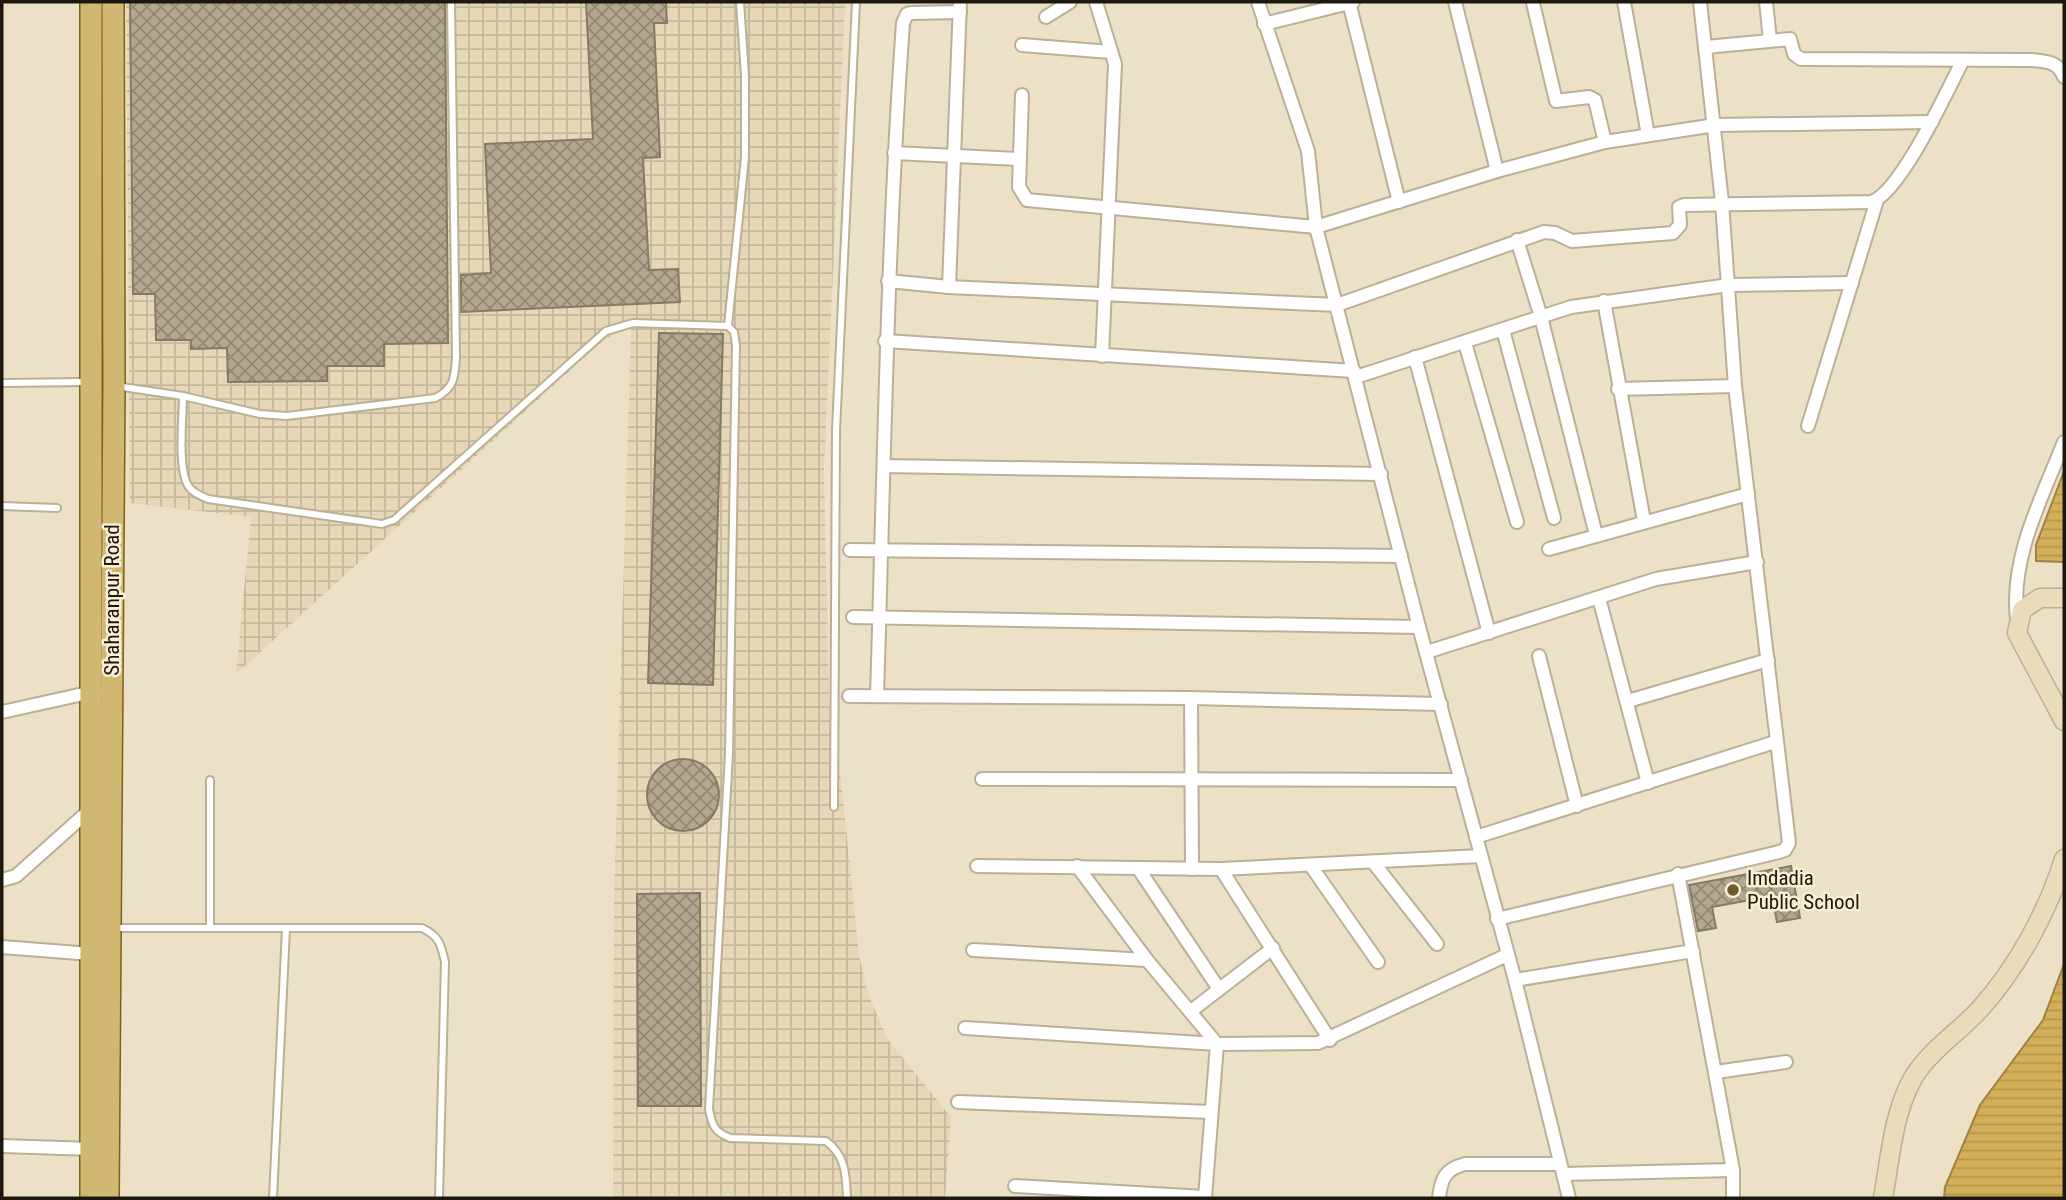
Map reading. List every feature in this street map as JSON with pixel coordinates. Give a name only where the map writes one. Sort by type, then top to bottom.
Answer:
[{"type":"main road","name":"Shaharanpur Road","points":[[91,2],[91,382],[101,690],[101,928],[108,1198]]},
{"type":"main road","name":"Shaharanpur Road","points":[[91,1198],[91,954],[101,928],[91,809],[101,690],[114,386],[113,2]]},
{"type":"street","points":[[1046,17],[1070,2]]},
{"type":"street","points":[[1096,2],[1115,64],[1102,356]]},
{"type":"street","points":[[1258,2],[1308,151],[1316,227],[1419,626],[1515,980],[1569,1198]]},
{"type":"street","points":[[1264,24],[1350,2],[1399,202]]},
{"type":"street","points":[[1455,2],[1497,171]]},
{"type":"street","points":[[1533,2],[1556,101],[1589,97],[1595,100],[1605,142]]},
{"type":"street","points":[[1624,2],[1648,135]]},
{"type":"street","points":[[1497,919],[1785,850],[1788,843],[1735,386],[1715,125],[1700,2]]},
{"type":"street","points":[[1766,2],[1769,40]]},
{"type":"street","points":[[877,696],[883,549],[885,341],[904,18],[912,13],[960,7],[949,287]]},
{"type":"street","points":[[1706,47],[1769,40],[1792,41],[1794,54],[1801,59],[2051,62],[2059,67],[2064,77]]},
{"type":"street","points":[[1022,45],[1111,52]]},
{"type":"street","points":[[888,281],[949,287],[1337,304],[1545,232],[1555,233],[1572,241],[1673,233],[1680,225],[1679,207],[1722,202],[1877,200],[1886,194],[1932,122],[1963,60]]},
{"type":"street","points":[[1022,95],[1019,187],[1027,200],[1316,227],[1497,171],[1605,142],[1715,125],[1932,122]]},
{"type":"street","points":[[894,153],[1019,159]]},
{"type":"street","points":[[1808,426],[1877,200]]},
{"type":"street","points":[[1517,240],[1541,317],[1596,535]]},
{"type":"street","points":[[885,341],[1355,374],[1465,343],[1571,307],[1729,285],[1852,283]]},
{"type":"street","points":[[1604,301],[1644,522]]},
{"type":"street","points":[[1503,330],[1554,518]]},
{"type":"street","points":[[1465,343],[1517,522]]},
{"type":"street","points":[[1415,357],[1489,633]]},
{"type":"street","points":[[1618,389],[1735,386]]},
{"type":"street","points":[[2064,442],[2024,546],[2016,585],[2017,623],[2022,644],[2049,687],[2064,721]]},
{"type":"street","points":[[884,467],[1381,474]]},
{"type":"street","points":[[1549,549],[1748,494]]},
{"type":"street","points":[[850,550],[1401,556]]},
{"type":"street","points":[[1427,652],[1666,576],[1757,562]]},
{"type":"street","points":[[1599,598],[1648,783]]},
{"type":"street","points":[[2017,623],[2022,610],[2040,598],[2064,598]]},
{"type":"street","points":[[853,617],[879,615],[1419,626]]},
{"type":"street","points":[[1539,656],[1577,806]]},
{"type":"street","points":[[1628,701],[1768,660]]},
{"type":"street","points":[[2,712],[101,690]]},
{"type":"street","points":[[849,696],[1191,698],[1441,704]]},
{"type":"street","points":[[1191,698],[1192,869]]},
{"type":"street","points":[[1476,837],[1775,742]]},
{"type":"street","points":[[982,779],[1461,780]]},
{"type":"street","points":[[2,880],[16,876],[91,809]]},
{"type":"street","points":[[977,866],[1221,869],[1481,856]]},
{"type":"street","points":[[1883,1198],[1895,1134],[1906,1096],[1927,1059],[1979,1010],[2001,983],[2051,894],[2064,859]]},
{"type":"street","points":[[1373,862],[1437,944]]},
{"type":"street","points":[[1015,1186],[1205,1197],[1217,1044],[1147,960],[1077,866]]},
{"type":"street","points":[[1311,866],[1378,962]]},
{"type":"street","points":[[1138,868],[1219,989]]},
{"type":"street","points":[[1221,869],[1330,1040]]},
{"type":"street","points":[[1678,874],[1733,1170],[1734,1198]]},
{"type":"street","points":[[2,947],[91,954]]},
{"type":"street","points":[[1191,1012],[1273,948]]},
{"type":"street","points":[[973,950],[1147,960]]},
{"type":"street","points":[[1515,980],[1693,951]]},
{"type":"street","points":[[965,1028],[1217,1044],[1307,1045],[1330,1040],[1507,955]]},
{"type":"street","points":[[1716,1072],[1786,1062]]},
{"type":"street","points":[[958,1102],[1211,1112]]},
{"type":"street","points":[[2,1146],[92,1149]]},
{"type":"street","points":[[1440,1198],[1444,1175],[1452,1167],[1733,1170]]},
{"type":"lane","points":[[2,383],[91,382],[183,396],[260,414],[287,416],[435,398],[448,391],[454,379],[456,357],[451,2]]},
{"type":"lane","points":[[728,326],[745,157],[745,76],[740,2]]},
{"type":"lane","points":[[834,807],[836,443],[856,2]]},
{"type":"lane","points":[[183,396],[183,472],[187,485],[196,494],[208,499],[382,524],[394,520],[606,331],[633,323],[728,326],[734,332],[733,632],[709,1109],[711,1124],[718,1133],[730,1138],[826,1141],[836,1149],[843,1160],[847,1198]]},
{"type":"lane","points":[[2,506],[57,508]]},
{"type":"lane","points":[[210,780],[210,928]]},
{"type":"lane","points":[[101,928],[422,928],[435,934],[441,944],[445,962],[439,1198]]},
{"type":"lane","points":[[273,1198],[286,929]]},
{"type":"shaded area","points":[[126,2],[845,2],[824,470],[829,702],[840,771],[859,955],[868,994],[888,1040],[951,1117],[945,1198],[613,1198],[614,897],[631,328],[605,339],[236,674],[251,517],[130,503]]},
{"type":"shaded area","points":[[2064,471],[2064,562],[2036,561],[2036,545]]},
{"type":"shaded area","points":[[2064,964],[2064,1198],[1944,1198],[1945,1187],[1980,1105],[2043,1020]]},
{"type":"building","points":[[130,2],[445,2],[448,343],[384,344],[384,366],[327,366],[327,381],[228,382],[227,348],[191,349],[191,340],[156,340],[155,294],[133,294]]},
{"type":"building","points":[[586,2],[666,2],[667,23],[654,23],[660,157],[643,158],[649,270],[678,269],[680,302],[461,312],[461,275],[491,273],[485,144],[593,139]]},
{"type":"building","points":[[659,333],[723,334],[713,685],[648,683]]},
{"type":"building","points":[[676,759],[690,759],[709,769],[719,788],[719,802],[709,821],[690,831],[676,831],[657,821],[647,802],[647,788],[657,769]]},
{"type":"building","points":[[1791,866],[1800,918],[1777,922],[1772,896],[1712,907],[1716,928],[1698,931],[1689,885]]},
{"type":"building","points":[[700,893],[701,1106],[638,1106],[637,894]]},
{"type":"place","name":"Imdadia Public School","points":[[1733,890]]}]
